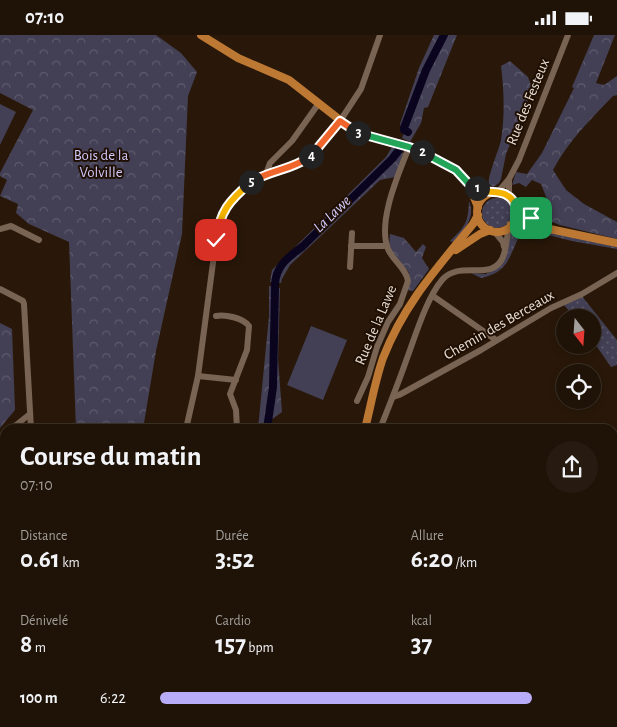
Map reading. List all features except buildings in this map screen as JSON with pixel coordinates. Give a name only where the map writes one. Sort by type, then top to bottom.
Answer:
[{"type":"main road","points":[[201,35],[238,58],[283,77],[354,131],[367,137],[409,147],[446,164],[456,170],[468,183],[481,190],[509,196],[517,209],[516,218],[510,226],[505,230],[492,231],[468,241],[448,255]]},
{"type":"main road","points":[[468,183],[483,226],[492,231]]},
{"type":"main road","points":[[366,424],[378,373],[404,313],[421,287],[473,225],[483,198],[495,193]]},
{"type":"main road","points":[[517,209],[553,229]]},
{"type":"main road","points":[[510,226],[521,223],[617,243]]},
{"type":"street","points":[[187,424],[198,376],[218,230],[223,212],[234,197],[251,182],[266,174],[285,170],[305,161],[317,150],[340,121],[361,89],[380,35]]},
{"type":"street","name":"Rue des Festeux","points":[[495,193],[509,179],[518,160],[568,35]]},
{"type":"street","points":[[266,174],[270,163],[292,141],[319,103]]},
{"type":"street","points":[[351,246],[386,246],[388,203],[409,147]]},
{"type":"street","name":"Rue des Festeux","points":[[509,179],[509,196]]},
{"type":"street","points":[[0,229],[10,226],[39,240]]},
{"type":"street","points":[[382,424],[417,330],[443,279],[461,269],[476,271],[492,268],[500,262],[504,255],[504,247],[510,226]]},
{"type":"street","points":[[492,231],[503,242],[504,247]]},
{"type":"street","points":[[350,267],[352,233]]},
{"type":"street","name":"Rue de la Lawe","points":[[357,401],[388,323],[400,304],[408,281],[402,269],[392,259],[386,246]]},
{"type":"street","name":"Chemin des Berceaux","points":[[393,397],[617,273]]},
{"type":"street","points":[[0,289],[24,304],[31,424]]},
{"type":"street","points":[[433,296],[496,340]]},
{"type":"street","points":[[216,316],[221,315],[246,322],[249,326],[247,350],[230,398],[236,410],[237,424]]},
{"type":"street","points":[[198,376],[236,380]]},
{"type":"street","points":[[17,424],[30,415]]},
{"type":"green space","name":"Bois de la Volville","points":[[0,35],[156,35],[181,53],[197,72],[188,96],[182,234],[156,351],[144,424],[76,424],[69,242],[29,224],[16,213],[18,204],[0,196],[7,180],[0,176],[0,173],[33,110],[0,93]]},
{"type":"green space","points":[[434,35],[457,35],[428,107],[424,108],[421,123],[410,142],[402,138],[405,131],[401,128],[400,124],[419,68]]},
{"type":"green space","points":[[594,35],[615,35],[596,83],[604,85],[617,76],[617,95],[613,96],[580,131],[553,170],[566,190],[584,204],[617,222],[617,239],[560,225],[542,218],[541,213],[533,209],[536,202],[549,204],[541,184],[532,180],[526,187],[519,183],[512,185],[516,172],[527,174],[542,153],[574,88],[572,87]]},
{"type":"green space","points":[[510,61],[528,77],[532,88],[506,154],[501,179],[493,187],[489,184],[489,181],[501,140],[503,122],[501,66]]},
{"type":"green space","points":[[0,104],[16,112],[0,145]]},
{"type":"green space","points":[[392,147],[401,150],[403,154],[395,177],[380,180],[290,265],[281,283],[270,282],[272,270],[386,157]]},
{"type":"green space","points":[[497,198],[508,202],[512,213],[508,224],[497,228],[486,224],[482,213],[486,202]]},
{"type":"green space","points":[[469,201],[471,213],[468,223],[453,242],[450,241],[465,223]]},
{"type":"green space","points":[[518,227],[533,228],[617,247],[617,249],[572,241],[524,229],[508,260],[499,271],[481,278],[471,273],[486,274],[494,270],[511,232]]},
{"type":"green space","points":[[390,234],[404,238],[416,252],[423,244],[426,247],[422,258],[429,269],[413,291],[407,290],[410,277],[408,271],[394,257],[389,246]]},
{"type":"green space","points":[[269,286],[280,288],[278,359],[282,412],[271,420],[270,424],[258,424],[269,316]]},
{"type":"green space","points":[[581,295],[592,309],[567,309],[564,305]]},
{"type":"green space","points":[[601,320],[617,340],[617,365],[611,367],[601,353]]},
{"type":"green space","points":[[0,323],[12,329],[15,410],[3,424],[0,424]]},
{"type":"green space","points":[[311,326],[347,340],[323,400],[287,385]]},
{"type":"waterway","name":"La Lawe","points":[[408,132],[404,128],[426,70],[444,35]]},
{"type":"waterway","name":"La Lawe","points":[[275,284],[280,267],[292,254],[302,247],[399,150]]},
{"type":"waterway","name":"La Lawe","points":[[268,424],[273,387],[275,288]]},
{"type":"route","points":[[216,240],[223,212],[234,197],[259,177],[285,170],[312,156],[340,121],[361,135],[409,147],[446,164],[456,170],[468,183],[481,190],[487,193],[498,192],[509,196],[517,209],[531,218]]}]
